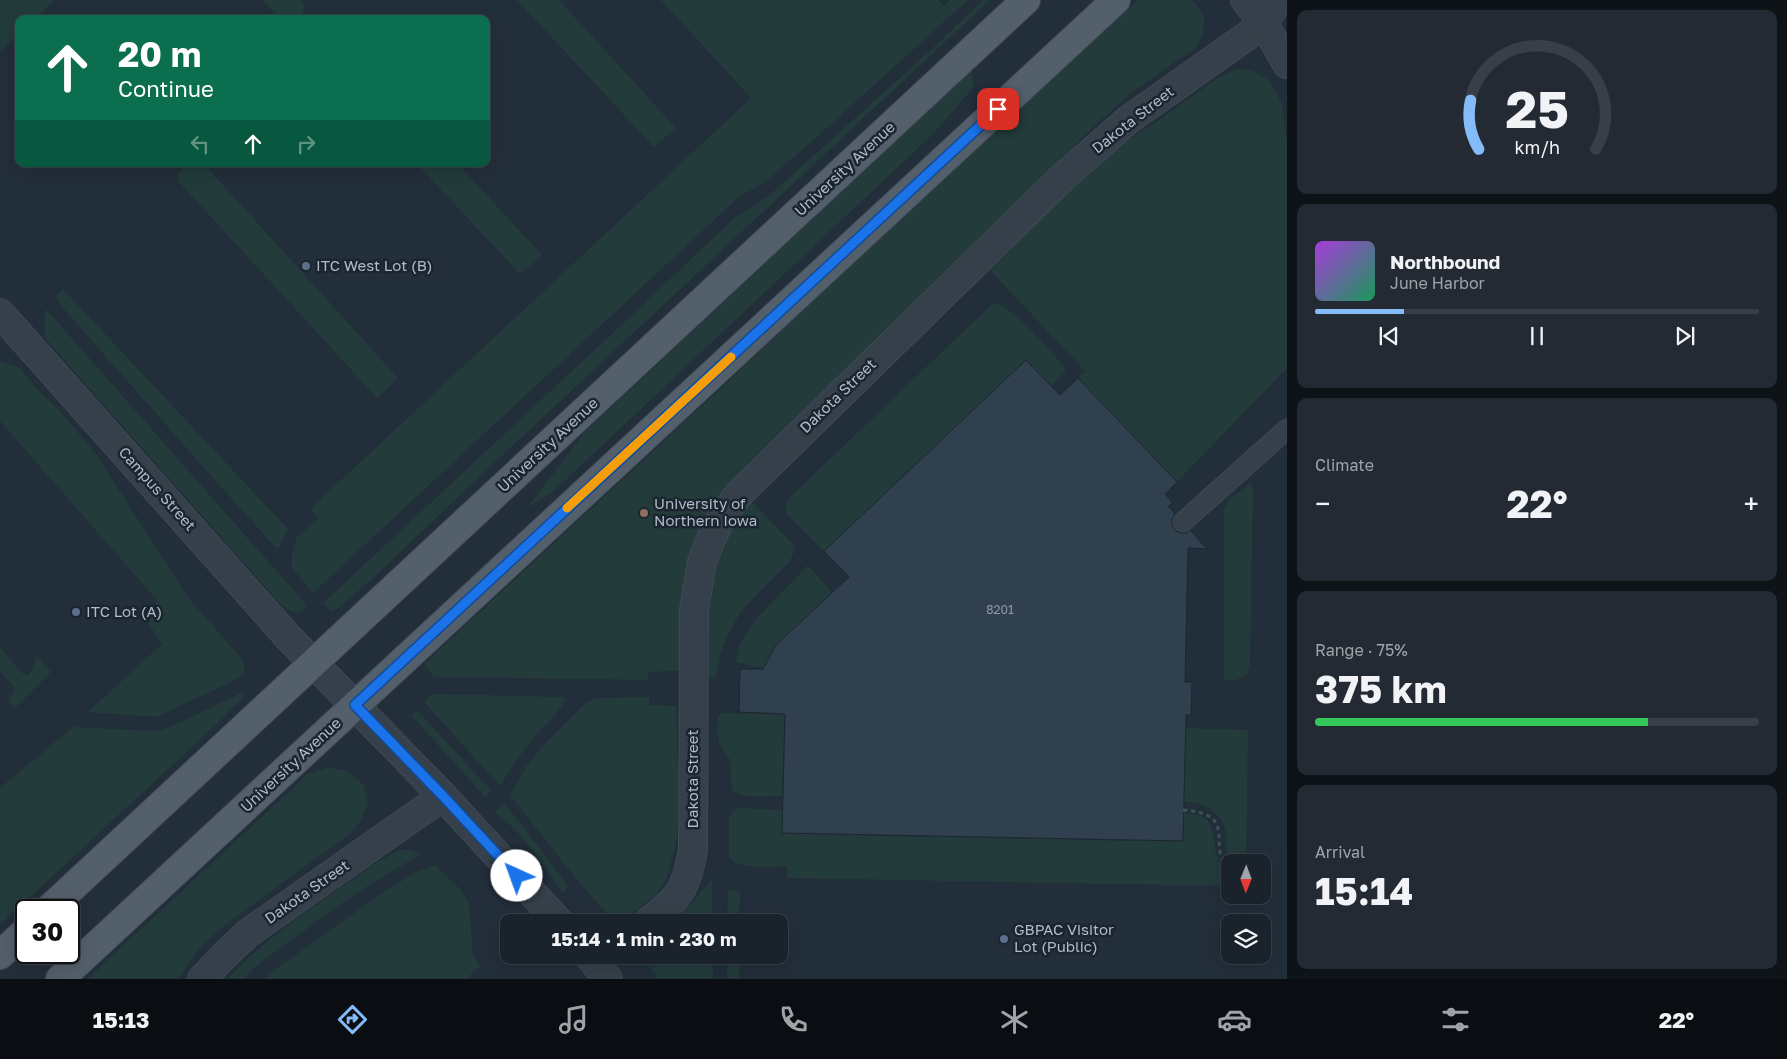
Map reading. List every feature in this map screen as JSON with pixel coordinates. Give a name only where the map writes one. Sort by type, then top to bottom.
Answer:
[{"type":"main road","name":"University Avenue","points":[[60,899],[1026,0]]},
{"type":"main road","name":"University Avenue","points":[[60,979],[1116,0]]},
{"type":"main road","points":[[0,955],[15,941]]},
{"type":"street","points":[[1245,0],[1264,24],[1287,64]]},
{"type":"street","name":"Dakota Street","points":[[658,914],[675,900],[683,887],[692,861],[694,849],[694,610],[702,562],[727,510],[744,488],[1063,176],[1128,120],[1264,24],[1278,0]]},
{"type":"street","name":"Campus Street","points":[[0,313],[288,637],[443,796]]},
{"type":"street","points":[[443,796],[552,914]]},
{"type":"street","name":"Dakota Street","points":[[202,979],[247,934],[443,796]]},
{"type":"lane","points":[[1183,522],[1287,429]]},
{"type":"path","points":[[1183,810],[1196,811],[1207,815],[1215,821],[1220,834],[1221,858]]},
{"type":"green space","points":[[0,0],[55,0],[39,15],[15,15],[15,38],[0,52]]},
{"type":"green space","points":[[263,0],[300,0],[305,5],[302,15],[276,15]]},
{"type":"green space","points":[[517,0],[559,0],[676,128],[654,147]]},
{"type":"green space","points":[[661,0],[938,0],[944,6],[950,0],[968,0],[765,182],[740,196],[313,593],[292,568],[291,561],[296,538],[318,518],[310,509],[751,98]]},
{"type":"green space","points":[[983,0],[990,0],[370,581],[332,612],[323,603],[735,217],[773,192],[933,48]]},
{"type":"green space","points":[[1137,0],[1191,0],[1196,4],[1204,18],[1203,36],[1196,48],[1132,92],[1091,129],[936,284],[764,448],[729,485],[683,617],[679,671],[649,672],[648,680],[434,677],[424,664]]},
{"type":"green space","points":[[1237,69],[1253,71],[1269,80],[1282,103],[1287,142],[1287,368],[1177,482],[1078,378],[1085,371],[985,265],[1091,164],[1162,118],[1217,78]]},
{"type":"green space","points":[[972,70],[973,88],[932,135],[555,490],[527,508],[584,433]]},
{"type":"green space","points":[[185,167],[207,167],[398,378],[377,398],[178,181],[177,174]]},
{"type":"green space","points":[[420,167],[461,167],[542,255],[520,274]]},
{"type":"green space","points":[[63,289],[288,529],[279,548],[275,547],[63,308],[56,296]]},
{"type":"green space","points":[[995,303],[1011,312],[1032,331],[1065,367],[1065,372],[1051,386],[1026,360],[824,551],[786,513],[786,504],[790,497]]},
{"type":"green space","points":[[46,309],[304,602],[306,608],[301,612],[294,612],[283,607],[58,353],[45,338],[44,317]]},
{"type":"green space","points":[[0,361],[20,368],[95,453],[190,600],[243,660],[245,673],[225,685],[156,717],[88,712],[162,644],[149,624],[157,600],[0,421]]},
{"type":"green space","points":[[1251,482],[1253,488],[1250,663],[1247,675],[1236,680],[1224,680],[1224,510],[1228,501]]},
{"type":"green space","points":[[749,499],[795,546],[794,552],[790,561],[740,613],[727,637],[719,659],[717,674],[714,678],[703,675],[707,585],[720,543]]},
{"type":"green space","points":[[808,565],[832,592],[776,645],[766,669],[736,662],[739,645],[756,619]]},
{"type":"green space","points":[[0,648],[22,673],[29,675],[37,657],[51,672],[15,708],[8,702],[15,688],[0,671]]},
{"type":"green space","points":[[245,691],[243,698],[221,720],[28,899],[15,899],[15,911],[0,925],[0,788],[73,727],[157,731],[175,725]]},
{"type":"green space","points":[[432,694],[565,697],[560,709],[532,740],[501,785],[499,785],[424,702]]},
{"type":"green space","points":[[649,697],[649,705],[676,706],[679,817],[677,839],[666,880],[656,895],[633,914],[607,914],[574,876],[510,795],[526,767],[542,747],[586,703],[594,698]]},
{"type":"green space","points":[[417,710],[491,790],[485,797],[411,715]]},
{"type":"green space","points":[[723,713],[785,714],[782,796],[749,796],[732,790],[730,760],[719,743],[717,733],[718,716]]},
{"type":"green space","points":[[1185,728],[1248,730],[1246,854],[1228,854],[1223,822],[1214,812],[1203,805],[1184,802]]},
{"type":"green space","points":[[329,767],[347,771],[364,785],[368,803],[361,820],[351,833],[225,925],[199,949],[178,979],[87,979],[308,774]]},
{"type":"green space","points":[[504,804],[521,823],[568,887],[563,893],[524,840],[496,813],[497,809]]},
{"type":"green space","points":[[735,809],[782,810],[782,833],[929,837],[929,829],[945,829],[945,837],[1037,839],[1038,831],[1055,831],[1055,839],[1131,841],[1132,833],[1144,833],[1144,841],[1183,841],[1183,813],[1193,814],[1203,817],[1211,828],[1218,858],[1221,863],[1221,886],[787,878],[787,866],[746,866],[738,864],[729,856],[729,818]]},
{"type":"green space","points":[[400,850],[410,850],[423,854],[390,872],[343,903],[269,956],[243,979],[227,979],[260,947],[278,933],[373,865]]},
{"type":"green space","points":[[435,865],[461,890],[469,903],[473,954],[480,966],[466,979],[265,979],[276,969],[379,895],[416,872]]},
{"type":"green space","points":[[712,880],[712,914],[681,914]]},
{"type":"green space","points":[[728,891],[740,891],[739,914],[727,914]]},
{"type":"green space","points":[[647,964],[713,964],[713,979],[658,979]]},
{"type":"green space","points":[[727,964],[739,964],[739,979],[727,979]]},
{"type":"building","points":[[1026,360],[1060,395],[1078,378],[1177,482],[1165,494],[1173,503],[1168,506],[1175,514],[1172,519],[1172,525],[1180,533],[1186,533],[1190,530],[1207,549],[1188,548],[1185,682],[1192,682],[1191,715],[1186,715],[1183,841],[782,833],[785,714],[739,712],[740,669],[763,669],[776,645],[849,577],[824,551]]},
{"type":"slow traffic","points":[[567,508],[731,357]]},
{"type":"place","name":"ITC West Lot (B)","points":[[306,266]]},
{"type":"place","name":"University of Northern Iowa","points":[[644,513]]},
{"type":"place","name":"ITC Lot (A)","points":[[76,612]]},
{"type":"place","name":"GBPAC Visitor Lot (Public)","points":[[1004,939]]},
{"type":"route","points":[[517,876],[355,705],[998,109]]}]
